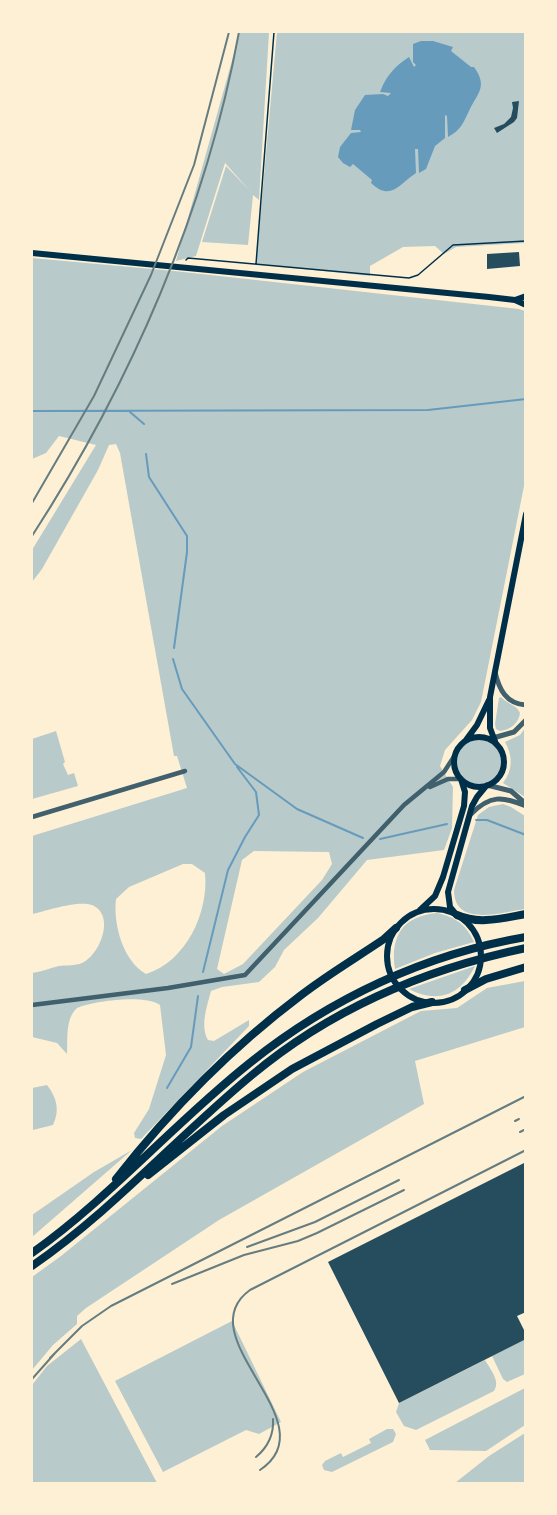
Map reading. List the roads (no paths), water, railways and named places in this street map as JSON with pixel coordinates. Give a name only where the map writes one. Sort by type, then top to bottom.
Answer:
[{"type":"highway","points":[[457,915],[479,921],[525,914]]},
{"type":"highway","points":[[102,1196],[164,1121],[228,1056],[302,995],[384,939],[396,928]]},
{"type":"highway","points":[[32,1253],[102,1196],[210,1097],[264,1052],[314,1017],[380,982],[443,958],[525,937]]},
{"type":"highway","points":[[116,1199],[214,1108],[272,1059],[322,1025],[386,991],[442,969],[525,948]]},
{"type":"highway","points":[[465,990],[486,979],[525,968]]},
{"type":"highway","points":[[32,1266],[209,1126],[292,1069],[376,1023],[412,1007],[432,1002]]},
{"type":"main road","points":[[32,253],[515,300],[525,305]]},
{"type":"main road","points":[[515,300],[525,296]]},
{"type":"main road","points":[[457,915],[436,909],[420,911],[406,917],[396,928],[387,952],[388,965],[393,980],[409,996],[432,1002],[451,999],[465,990],[480,967],[480,950],[471,927],[450,907],[447,892],[469,815],[477,796],[499,775],[503,768],[501,751],[494,741],[489,724],[490,697],[525,514]]},
{"type":"main road","points":[[420,911],[432,899],[441,884],[464,806],[465,792],[455,767],[455,755],[477,725],[490,697]]},
{"type":"main road","points":[[466,740],[480,737],[494,741]]},
{"type":"main road","points":[[461,779],[472,786],[487,785]]},
{"type":"street","points":[[495,671],[497,682],[505,695],[516,704],[525,705]]},
{"type":"street","points":[[494,741],[514,732],[525,720]]},
{"type":"street","points":[[32,1005],[168,988],[245,975],[404,805],[444,772],[455,755]]},
{"type":"street","points":[[32,817],[185,771]]},
{"type":"street","points":[[425,789],[448,779],[461,779]]},
{"type":"street","points":[[487,785],[511,791],[525,805]]},
{"type":"street","points":[[469,815],[479,805],[496,799],[511,800],[525,805]]},
{"type":"water","points":[[433,41],[453,47],[451,51],[474,67],[481,85],[461,126],[448,137],[447,116],[445,115],[445,138],[435,146],[426,169],[419,173],[418,149],[415,149],[416,173],[395,189],[384,191],[371,183],[372,180],[353,164],[350,167],[343,163],[338,157],[340,147],[351,133],[361,132],[351,130],[355,110],[365,95],[388,96],[391,93],[380,92],[388,76],[409,57],[414,67],[416,65],[413,62],[413,44]]},
{"type":"waterway","points":[[32,411],[428,410],[526,399]]},
{"type":"waterway","points":[[130,412],[144,424]]},
{"type":"waterway","points":[[146,454],[149,477],[187,536],[187,552],[174,648]]},
{"type":"waterway","points":[[173,659],[182,689],[235,764],[297,809],[363,838]]},
{"type":"waterway","points":[[203,972],[228,870],[259,815],[256,792],[237,767]]},
{"type":"waterway","points":[[476,820],[487,820],[526,835]]},
{"type":"waterway","points":[[380,839],[447,824]]},
{"type":"waterway","points":[[167,1088],[191,1047],[198,996]]},
{"type":"railway","points":[[32,503],[94,396],[151,275],[194,165],[229,32]]},
{"type":"railway","points":[[32,536],[101,418],[160,294],[207,165],[225,99],[239,32]]},
{"type":"railway","points":[[50,1358],[82,1326],[111,1306],[526,1096]]},
{"type":"railway","points":[[515,1121],[519,1119]]},
{"type":"railway","points":[[520,1132],[524,1130]]},
{"type":"railway","points":[[260,1470],[277,1451],[279,1429],[271,1405],[243,1355],[234,1331],[235,1309],[250,1290],[526,1150]]},
{"type":"railway","points":[[247,1247],[315,1222],[399,1180]]},
{"type":"railway","points":[[172,1284],[244,1255],[298,1241],[404,1190]]},
{"type":"railway","points":[[32,1379],[56,1352]]},
{"type":"railway","points":[[256,1457],[269,1440],[273,1419]]}]
